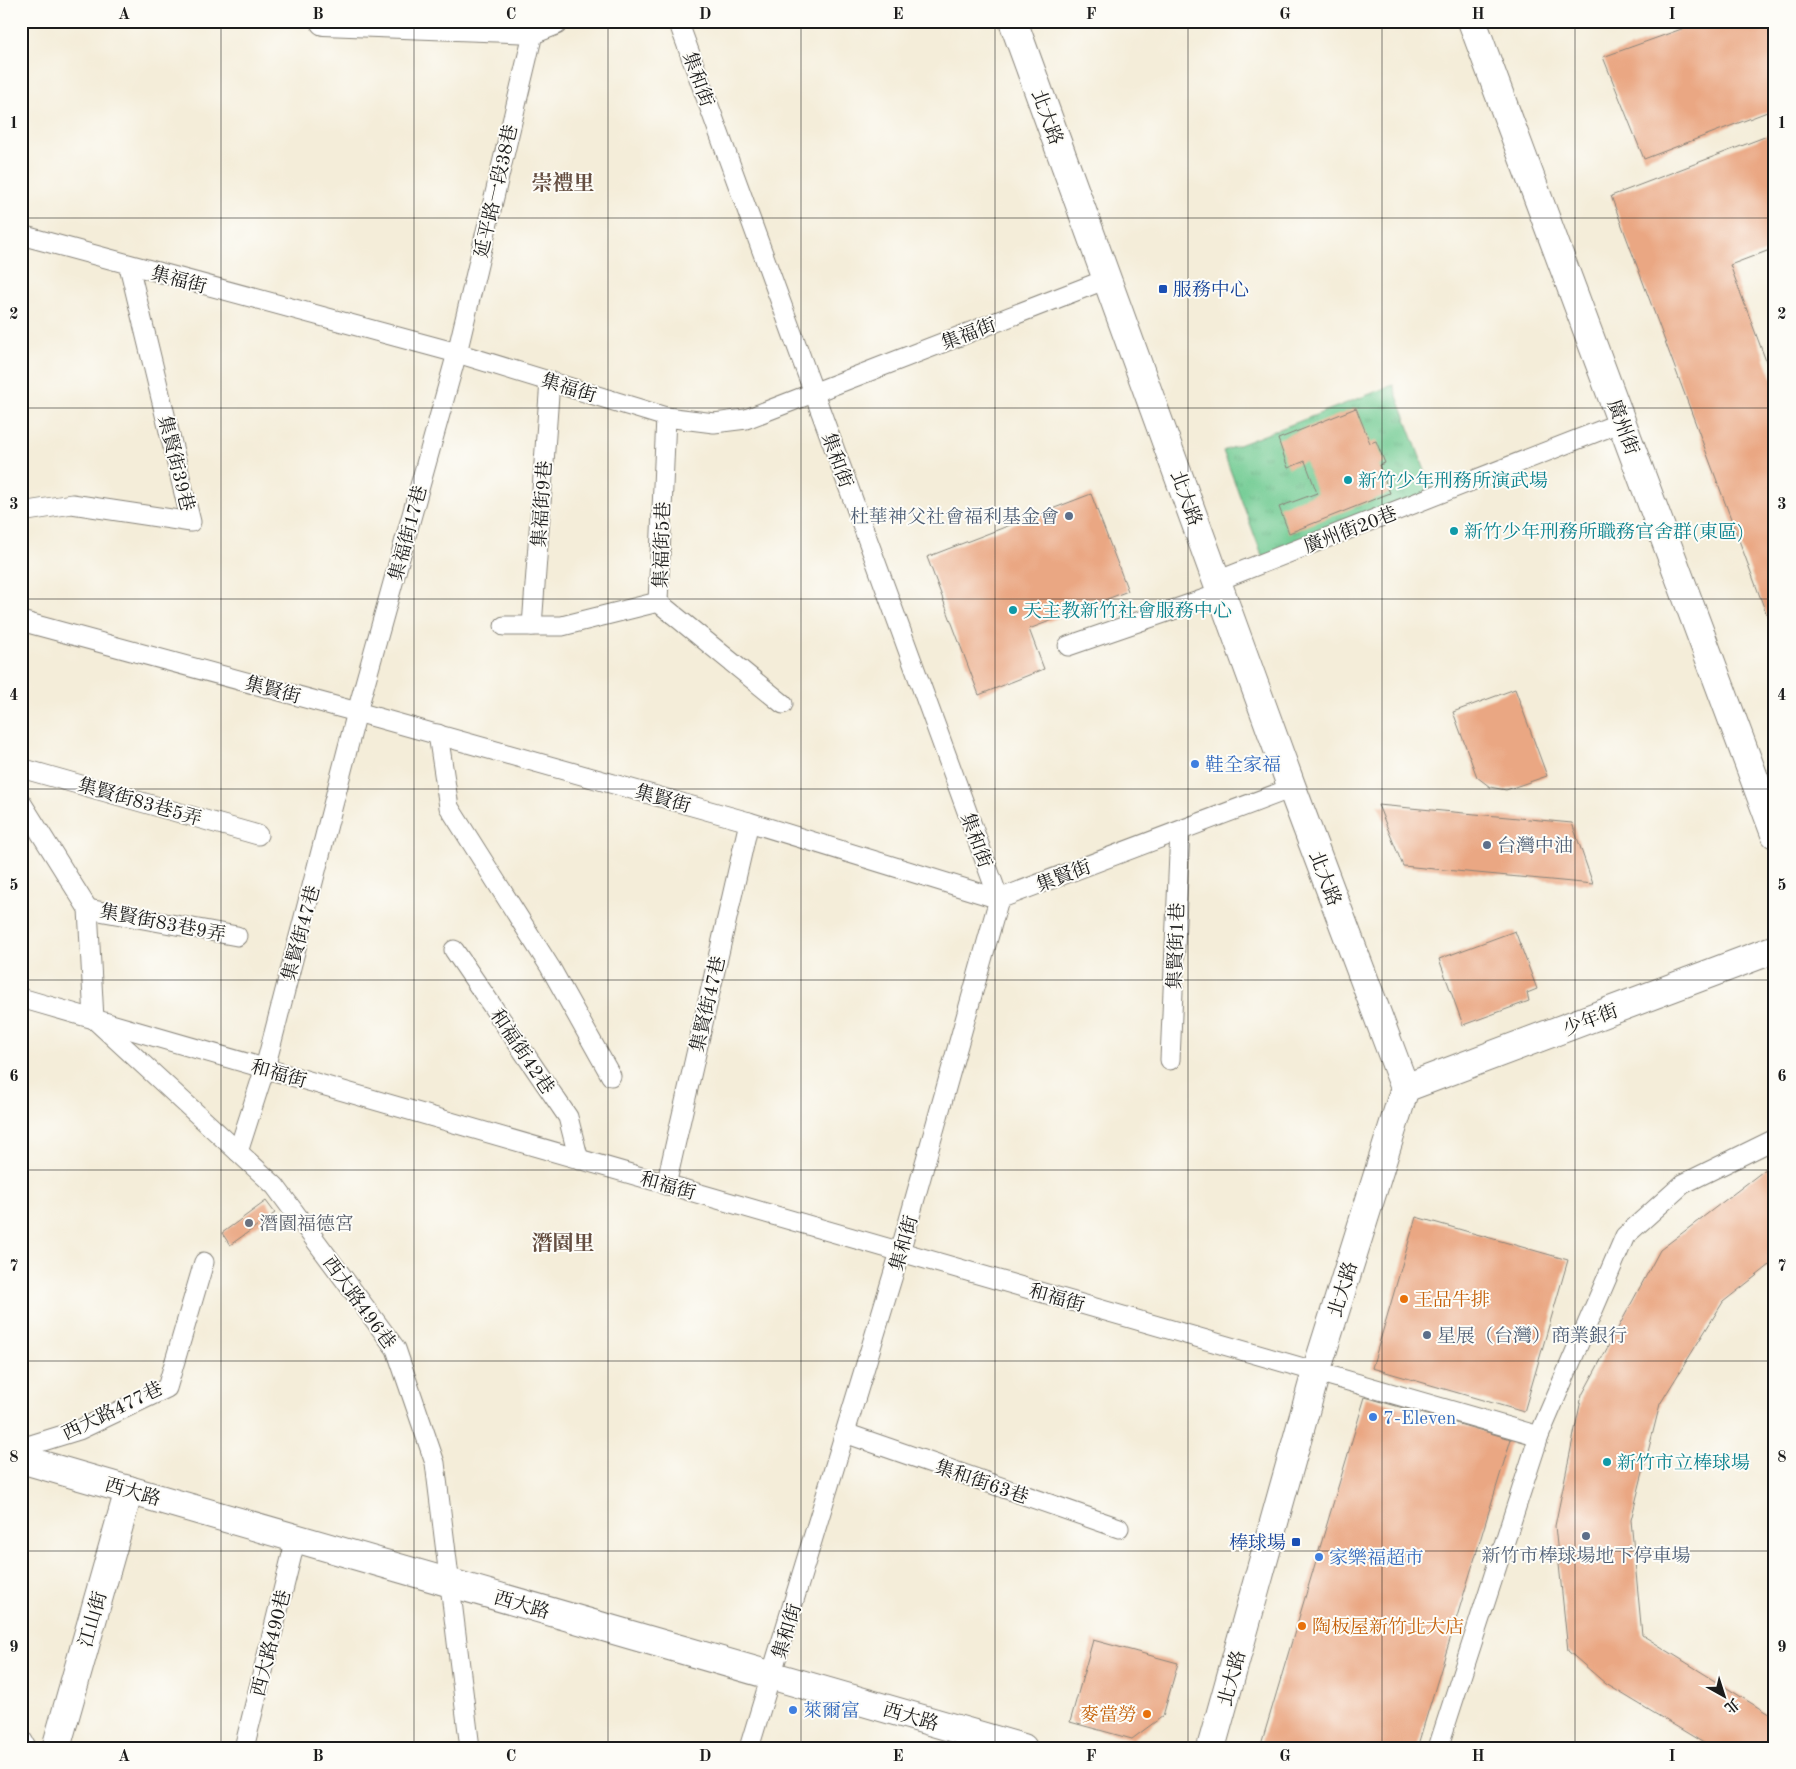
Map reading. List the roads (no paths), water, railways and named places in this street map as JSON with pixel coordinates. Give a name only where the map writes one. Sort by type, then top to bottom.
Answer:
[{"type":"street","points":[[324,21],[541,24]]},
{"type":"street","name":"北大路","points":[[1013,21],[1292,788],[1405,1088],[1316,1372],[1211,1748]]},
{"type":"street","name":"廣州街","points":[[1472,21],[1775,834]]},
{"type":"street","name":"少年街","points":[[1405,1088],[1775,949]]},
{"type":"street","name":"西大路","points":[[21,1459],[1023,1748]]},
{"type":"street","name":"江山街","points":[[56,1748],[129,1490]]},
{"type":"lane","name":"集和街","points":[[678,21],[999,900],[900,1252],[749,1748]]},
{"type":"lane","name":"延平路一段38巷","points":[[456,353],[541,24]]},
{"type":"lane","name":"集福街","points":[[21,235],[129,266],[456,353],[666,416],[714,423],[746,419],[1107,280]]},
{"type":"lane","name":"集賢街39巷","points":[[21,512],[72,504],[191,522],[129,266]]},
{"type":"lane","name":"集福街17巷","points":[[358,712],[456,353]]},
{"type":"lane","name":"集福街9巷","points":[[532,626],[550,381]]},
{"type":"lane","name":"集福街5巷","points":[[666,416],[658,602],[783,704]]},
{"type":"lane","name":"廣州街20巷","points":[[1068,646],[1219,587],[1622,422]]},
{"type":"lane","points":[[504,626],[562,626],[658,602]]},
{"type":"lane","name":"集賢街","points":[[21,621],[438,734],[748,822],[999,900],[1292,788]]},
{"type":"lane","name":"集賢街47巷","points":[[238,1152],[265,1068],[358,712]]},
{"type":"lane","points":[[438,734],[449,807],[550,967],[611,1076]]},
{"type":"lane","name":"集賢街83巷5弄","points":[[21,768],[258,835]]},
{"type":"lane","points":[[21,802],[88,909],[94,1019]]},
{"type":"lane","name":"集賢街47巷","points":[[666,1185],[748,822]]},
{"type":"lane","name":"集賢街1巷","points":[[1170,1060],[1180,831]]},
{"type":"lane","name":"集賢街83巷9弄","points":[[88,909],[237,936]]},
{"type":"lane","name":"和福街42巷","points":[[454,950],[568,1117],[579,1160]]},
{"type":"lane","name":"和福街","points":[[21,998],[1539,1436]]},
{"type":"lane","name":"西大路496巷","points":[[94,1019],[276,1186],[396,1349],[436,1464],[470,1748]]},
{"type":"lane","points":[[1438,1748],[1539,1436],[1625,1236],[1683,1184],[1775,1139]]},
{"type":"lane","name":"西大路477巷","points":[[21,1448],[79,1430],[167,1388],[204,1262]]},
{"type":"lane","name":"集和街63巷","points":[[845,1433],[1119,1528]]},
{"type":"lane","name":"西大路490巷","points":[[244,1748],[296,1538]]},
{"type":"lane","points":[[21,1738],[27,1748]]},
{"type":"place","name":"服務中心","points":[[1163,289]]},
{"type":"place","name":"新竹少年刑務所演武場","points":[[1348,480]]},
{"type":"place","name":"杜華神父社會福利基金會","points":[[1069,516]]},
{"type":"place","name":"新竹少年刑務所職務官舍群(東區)","points":[[1454,531]]},
{"type":"place","name":"天主教新竹社會服務中心","points":[[1013,610]]},
{"type":"place","name":"鞋全家福","points":[[1195,764]]},
{"type":"place","name":"台灣中油","points":[[1487,845]]},
{"type":"place","name":"潛園福德宮","points":[[249,1223]]},
{"type":"place","name":"王品牛排","points":[[1404,1299]]},
{"type":"place","name":"星展（台灣）商業銀行","points":[[1427,1335]]},
{"type":"place","name":"7-Eleven","points":[[1373,1417]]},
{"type":"place","name":"新竹市立棒球場","points":[[1607,1462]]},
{"type":"place","name":"新竹市棒球場地下停車場","points":[[1586,1536]]},
{"type":"place","name":"棒球場","points":[[1296,1542]]},
{"type":"place","name":"家樂福超市","points":[[1319,1557]]},
{"type":"place","name":"陶板屋新竹北大店","points":[[1302,1626]]},
{"type":"place","name":"萊爾富","points":[[793,1710]]},
{"type":"place","name":"麥當勞","points":[[1147,1714]]},
{"type":"district","name":"崇禮里","points":[[563,183]]},
{"type":"district","name":"潛園里","points":[[563,1243]]}]
